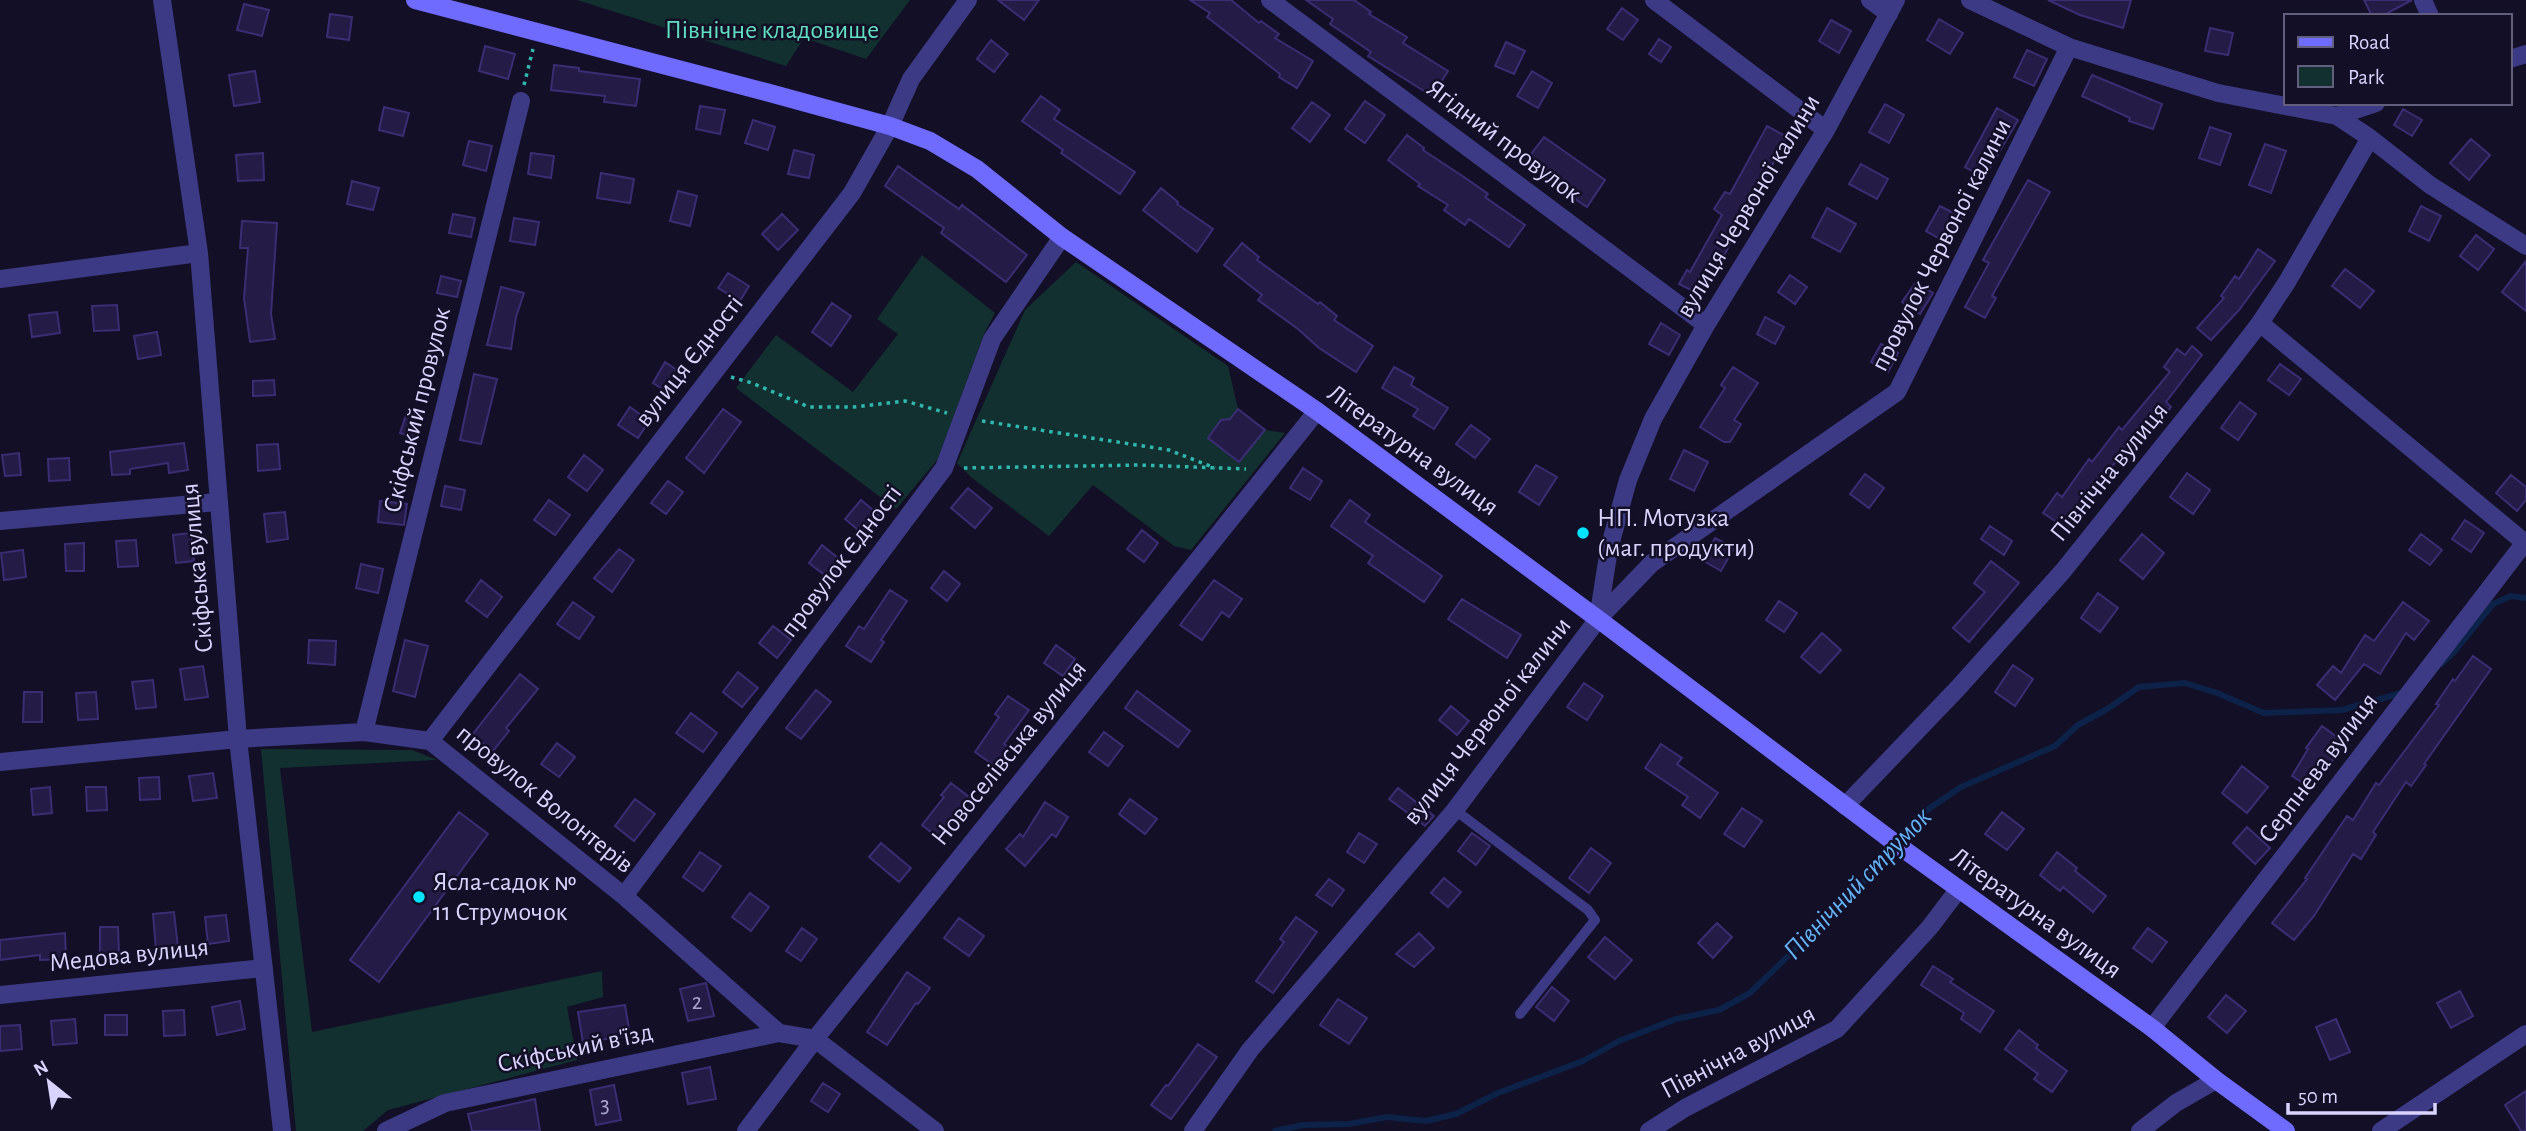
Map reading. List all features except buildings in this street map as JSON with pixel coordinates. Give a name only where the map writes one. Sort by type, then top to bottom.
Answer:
[{"type":"street","name":"Скіфська вулиця","points":[[162,0],[199,253],[238,739],[282,1131]]},
{"type":"street","name":"Літературна вулиця","points":[[415,0],[890,126],[930,141],[977,169],[1062,237],[1317,411],[1958,890],[2152,1028],[2216,1080],[2286,1131]]},
{"type":"street","name":"вулиця Єдності","points":[[430,741],[852,193],[890,126],[911,79],[968,0]]},
{"type":"street","name":"Ягідний провулок","points":[[1270,0],[1706,325]]},
{"type":"street","points":[[1654,0],[1826,130]]},
{"type":"street","points":[[1870,0],[1892,7]]},
{"type":"street","points":[[1970,0],[2069,47],[2218,93],[2337,116],[2430,185],[2526,246]]},
{"type":"street","name":"вулиця Червоної калини","points":[[1193,1131],[1250,1049],[1455,810],[1598,619],[1609,549],[1628,480],[1653,419],[1706,325],[1826,130],[1892,7]]},
{"type":"street","name":"провулок Червоної калини","points":[[1598,619],[1652,563],[1898,392],[2069,47]]},
{"type":"street","name":"Скіфський провулок","points":[[364,732],[521,101]]},
{"type":"street","points":[[2337,116],[2370,105]]},
{"type":"street","name":"Північна вулиця","points":[[1845,806],[1958,688],[2063,571],[2260,323],[2287,282],[2370,138]]},
{"type":"street","name":"провулок Єдності","points":[[624,896],[944,468],[992,339],[1062,237]]},
{"type":"street","points":[[0,279],[199,253]]},
{"type":"street","points":[[2260,323],[2525,541]]},
{"type":"street","name":"Новоселівська вулиця","points":[[746,1131],[815,1039],[1317,411]]},
{"type":"street","points":[[0,521],[217,502]]},
{"type":"street","name":"Серпнева вулиця","points":[[2152,1028],[2525,541]]},
{"type":"street","name":"провулок Волонтерів","points":[[0,762],[238,739],[364,732],[430,741],[624,896],[779,1033]]},
{"type":"street","name":"Північна вулиця","points":[[1650,1131],[1685,1108],[1837,1029],[1930,927],[1958,890]]},
{"type":"street","name":"Медова вулиця","points":[[0,995],[264,968]]},
{"type":"street","points":[[779,1033],[815,1039],[935,1131]]},
{"type":"street","name":"Скіфський в'їзд","points":[[386,1131],[444,1103],[779,1033]]},
{"type":"street","points":[[2381,1131],[2526,1034]]},
{"type":"street","points":[[2140,1131],[2176,1103],[2216,1080]]},
{"type":"lane","points":[[1455,810],[1588,910],[1595,920],[1520,1014]]},
{"type":"path","points":[[521,101],[537,33]]},
{"type":"path","points":[[707,380],[728,377],[752,383],[809,407],[854,407],[905,401],[963,418],[1169,450],[1216,468]]},
{"type":"path","points":[[944,468],[1139,465],[1269,469]]},
{"type":"green space","name":"Північне кладовище","points":[[577,0],[910,0],[866,59],[804,38],[786,66]]},
{"type":"green space","points":[[922,255],[995,313],[984,334],[938,459],[896,509],[736,388],[776,335],[853,392],[898,334],[877,319]]},
{"type":"green space","points":[[1076,262],[1228,366],[1238,409],[1230,419],[1221,420],[1209,438],[1239,462],[1265,430],[1285,433],[1191,550],[1174,546],[1093,485],[1049,536],[972,478],[957,463],[1025,310]]},
{"type":"green space","points":[[261,749],[412,750],[437,760],[280,768],[312,1032],[602,971],[603,997],[567,1007],[577,1060],[388,1110],[363,1131],[296,1131]]},
{"type":"waterway","name":"Північний струмок","points":[[2441,664],[2493,604],[2511,596],[2526,598]]},
{"type":"waterway","name":"Північний струмок","points":[[1275,1131],[1303,1125],[1349,1124],[1387,1117],[1426,1121],[1456,1114],[1498,1093],[1583,1061],[1619,1041],[1676,1019],[1719,1010],[1750,993],[1860,886],[1918,816],[1961,787],[2055,746],[2078,725],[2139,687],[2185,683],[2264,713],[2342,710],[2405,692]]},
{"type":"place","name":"НП. Мотузка (маг. продукти)","points":[[1583,533]]},
{"type":"place","name":"Ясла-садок № 11 Струмочок","points":[[419,897]]}]
